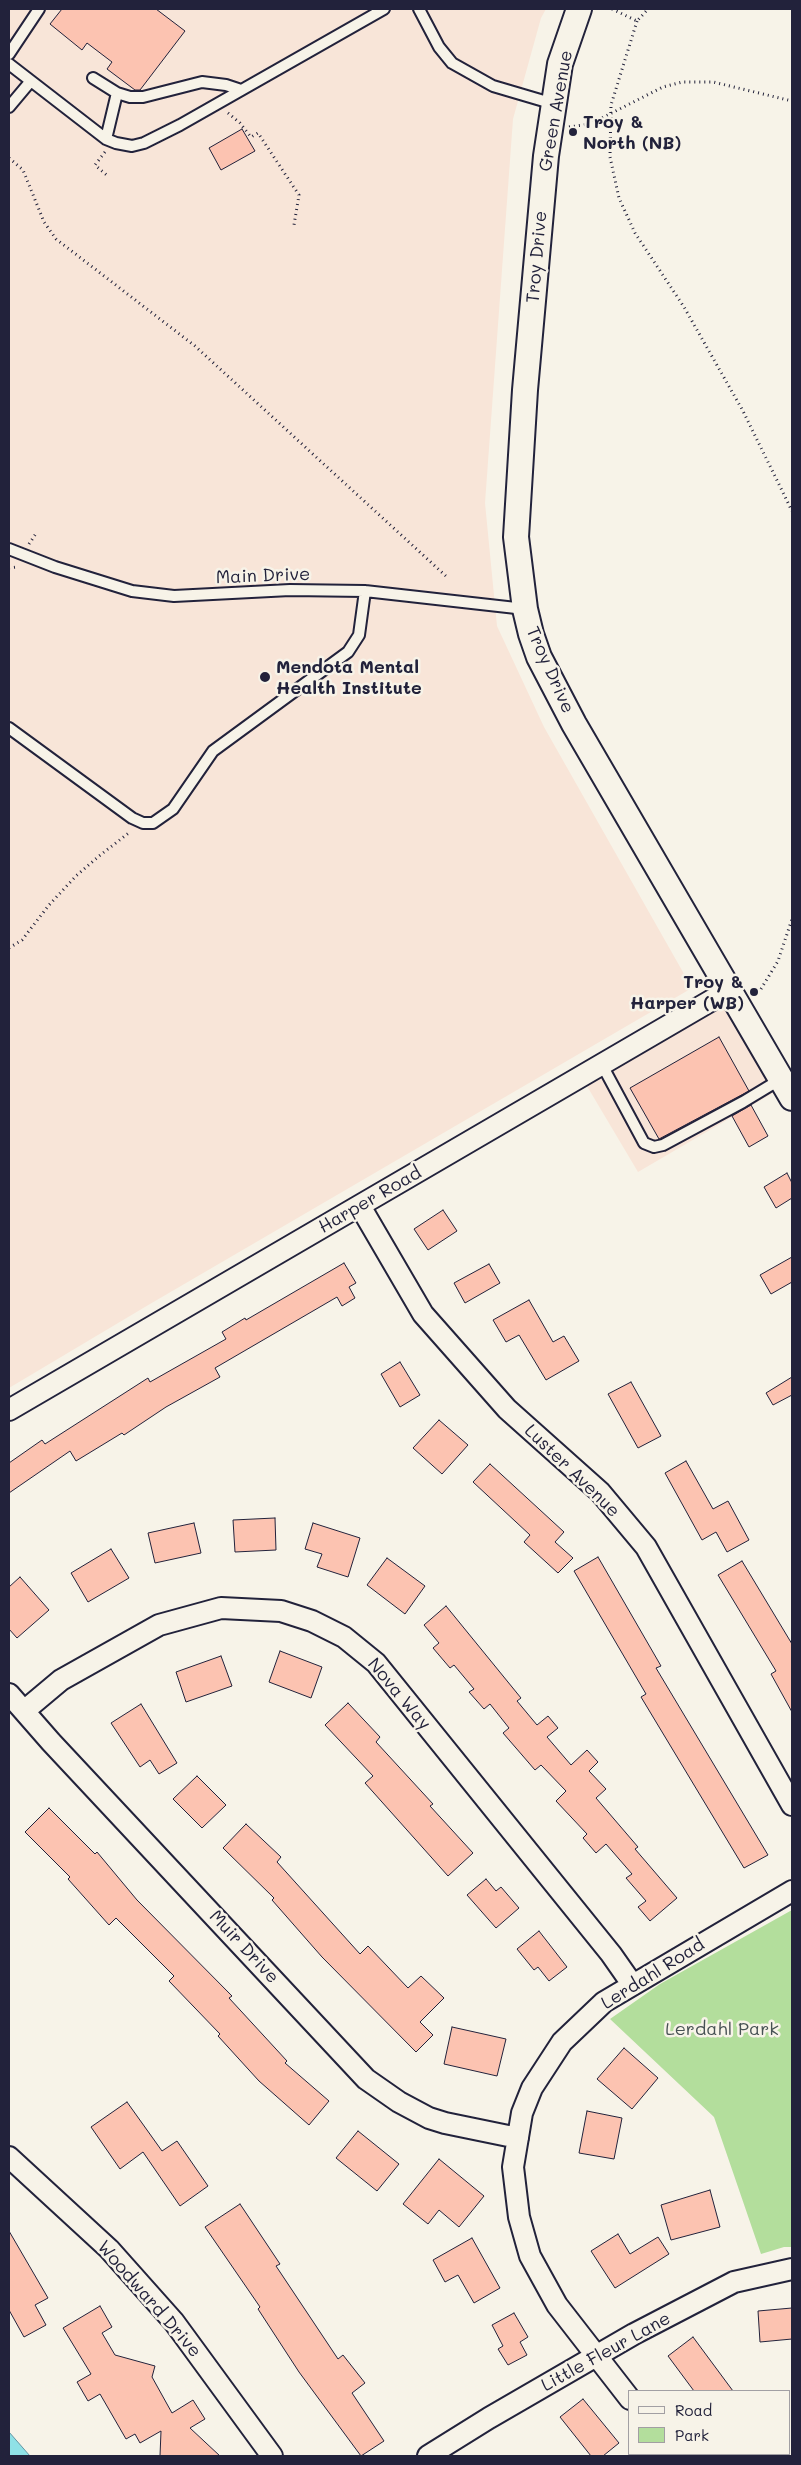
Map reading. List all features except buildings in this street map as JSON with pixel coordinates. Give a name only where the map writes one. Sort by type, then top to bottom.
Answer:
[{"type":"street","name":"Green Avenue","points":[[544,184],[560,64],[579,9]]},
{"type":"street","name":"Troy Drive","points":[[544,184],[518,470],[516,537],[524,609],[530,634],[539,657],[574,724],[787,1088]]},
{"type":"street","name":"Harper Road","points":[[9,1410],[730,989]]},
{"type":"street","name":"Luster Avenue","points":[[360,1206],[424,1314],[507,1409],[600,1492],[646,1547],[792,1805]]},
{"type":"street","name":"Nova Way","points":[[24,1711],[61,1680],[159,1625],[221,1608],[272,1610],[312,1622],[344,1637],[376,1662],[611,1954],[632,1984]]},
{"type":"street","name":"Muir Drive","points":[[9,1694],[366,2080],[399,2102],[429,2118],[518,2138]]},
{"type":"street","name":"Lerdahl Road","points":[[628,2397],[557,2305],[530,2256],[518,2217],[513,2167],[522,2112],[532,2088],[562,2042],[604,2002],[792,1892]]},
{"type":"street","name":"Woodward Drive","points":[[9,2157],[109,2249],[174,2322],[272,2456]]},
{"type":"street","name":"Little Fleur Lane","points":[[428,2456],[500,2411],[734,2282],[792,2269]]},
{"type":"lane","points":[[9,54],[39,9]]},
{"type":"lane","points":[[9,64],[30,82],[110,140],[132,146],[144,143],[217,104],[384,9]]},
{"type":"lane","points":[[419,9],[440,47],[452,63],[552,115]]},
{"type":"lane","points":[[93,78],[117,93],[130,97],[143,97],[202,82],[226,84],[241,90]]},
{"type":"lane","points":[[9,107],[30,82]]},
{"type":"lane","points":[[110,140],[117,93]]},
{"type":"lane","name":"Main Drive","points":[[9,549],[55,567],[141,592],[174,596],[290,590],[365,591],[524,609]]},
{"type":"lane","points":[[9,728],[132,818],[143,823],[154,823],[173,809],[213,751],[348,652],[359,635],[365,591]]},
{"type":"lane","points":[[601,1063],[644,1143],[654,1147],[663,1145],[743,1102],[787,1088]]},
{"type":"path","points":[[612,9],[636,21]]},
{"type":"path","points":[[648,9],[636,21],[611,105],[610,158],[619,198],[635,233],[684,307],[743,411],[792,512]]},
{"type":"path","points":[[552,115],[577,128],[590,124],[663,87],[682,82],[713,82],[792,102]]},
{"type":"path","points":[[217,104],[240,123],[251,138],[258,133],[299,195],[294,225]]},
{"type":"path","points":[[109,177],[95,165],[110,140]]},
{"type":"path","points":[[9,158],[23,170],[44,222],[56,239],[195,346],[447,577]]},
{"type":"path","points":[[9,948],[22,940],[49,905],[76,876],[143,823]]},
{"type":"path","points":[[757,992],[761,989],[778,961],[792,919]]},
{"type":"shaded area","name":"Mendota Mental Health Institute","points":[[9,9],[546,9],[541,18],[513,119],[485,503],[497,626],[544,727],[692,988],[9,1388]]},
{"type":"shaded area","points":[[731,989],[785,1086],[638,1172],[581,1076]]},
{"type":"green space","name":"Lerdahl Park","points":[[792,1910],[792,2247],[784,2247],[761,2254],[714,2117],[610,2019],[660,1984]]},
{"type":"water","points":[[9,2432],[30,2456],[9,2456]]},
{"type":"place","name":"Troy & North (NB)","points":[[573,132]]},
{"type":"place","name":"Mendota Mental Health Institute","points":[[265,677]]},
{"type":"place","name":"Troy & Harper (WB)","points":[[754,992]]}]
